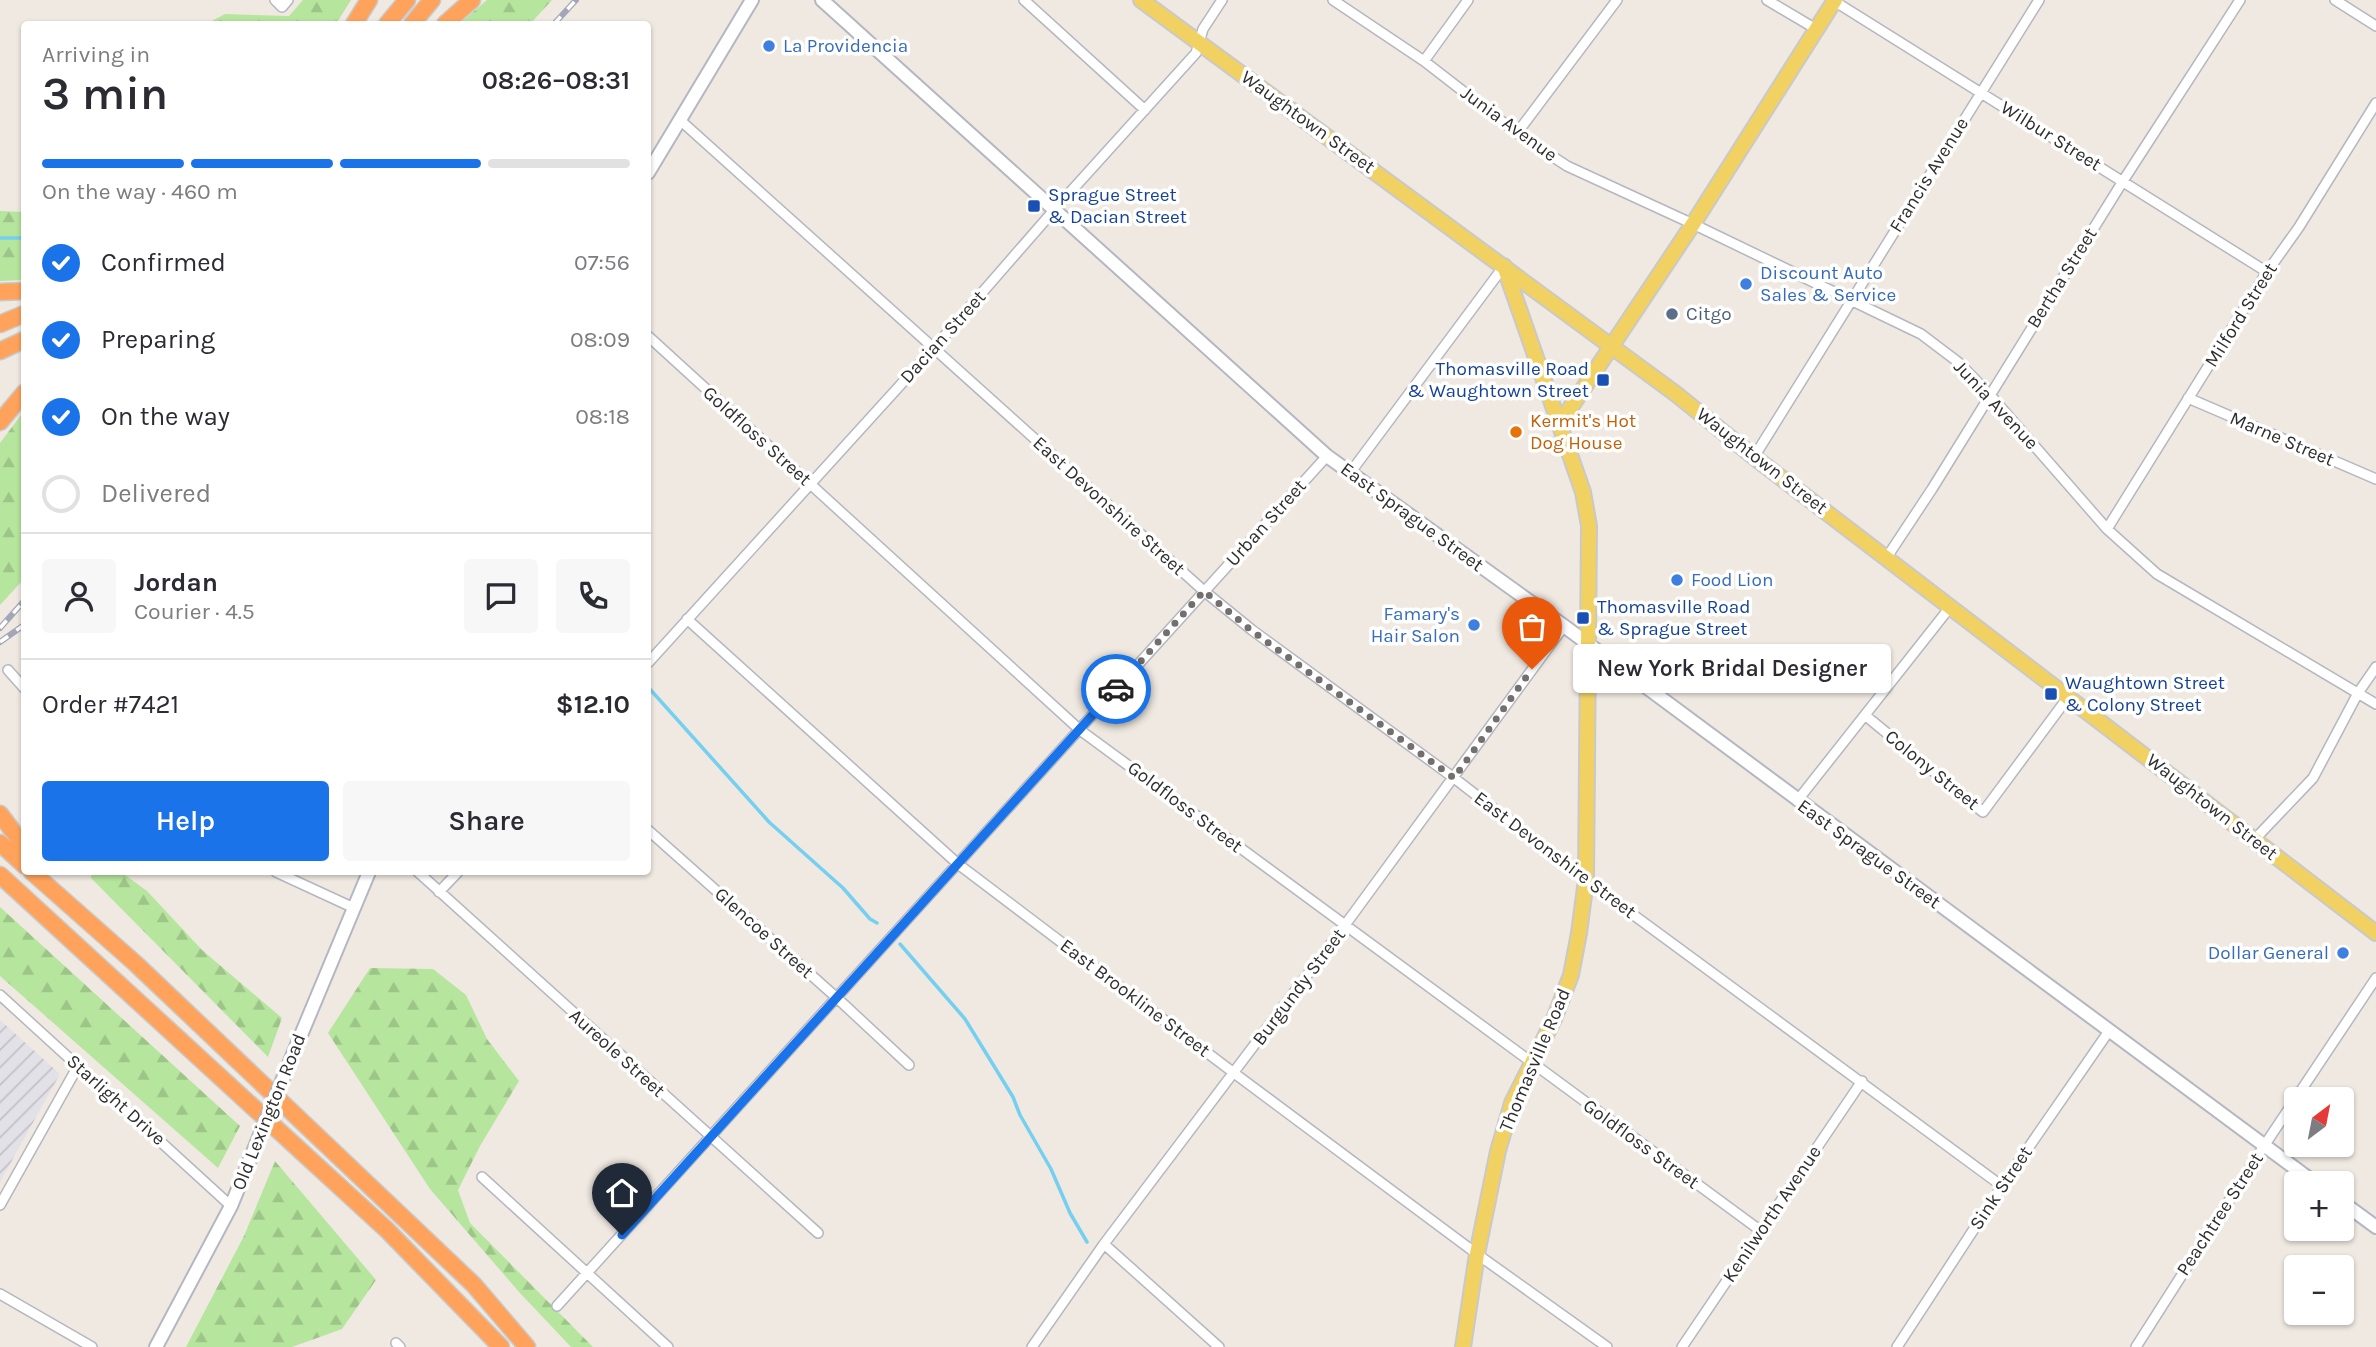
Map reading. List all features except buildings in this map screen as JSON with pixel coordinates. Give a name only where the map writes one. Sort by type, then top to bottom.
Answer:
[{"type":"highway","points":[[356,21],[369,0]]},
{"type":"highway","points":[[390,21],[407,0]]},
{"type":"highway","points":[[414,21],[432,0]]},
{"type":"highway","points":[[448,21],[472,0]]},
{"type":"highway","points":[[0,292],[21,291]]},
{"type":"highway","points":[[0,324],[21,315]]},
{"type":"highway","points":[[0,351],[21,342]]},
{"type":"highway","points":[[0,422],[21,397]]},
{"type":"highway","points":[[0,814],[21,842]]},
{"type":"highway","points":[[0,843],[21,862]]},
{"type":"highway","points":[[35,875],[136,964],[474,1285],[527,1347]]},
{"type":"highway","points":[[52,875],[136,964]]},
{"type":"highway","points":[[0,877],[387,1230],[498,1344]]},
{"type":"main road","name":"Waughtown Street","points":[[1141,0],[1612,346],[2376,933]]},
{"type":"main road","points":[[1559,425],[1693,224],[1835,1]]},
{"type":"main road","name":"Thomasville Road","points":[[1464,1347],[1477,1254],[1498,1151],[1512,1103],[1554,1019],[1572,975],[1586,880],[1590,526],[1583,492],[1504,266]]},
{"type":"street","points":[[651,168],[752,0]]},
{"type":"street","name":"East Sprague Street","points":[[822,0],[1327,456],[1564,626],[2298,1171]]},
{"type":"street","points":[[1024,0],[1145,110]]},
{"type":"street","name":"Dacian Street","points":[[651,660],[933,349],[1196,53],[1203,29],[1222,0]]},
{"type":"street","name":"Junia Avenue","points":[[1333,0],[1424,61],[1517,132],[1567,166],[1921,334],[1958,362],[2107,529],[2157,574],[2376,704]]},
{"type":"street","points":[[1424,61],[1468,0]]},
{"type":"street","points":[[1517,132],[1617,0]]},
{"type":"street","points":[[1767,0],[1816,29]]},
{"type":"street","name":"Francis Avenue","points":[[1754,457],[2039,0]]},
{"type":"street","name":"Bertha Street","points":[[1887,557],[2240,0]]},
{"type":"street","points":[[2335,0],[2376,26]]},
{"type":"street","name":"Wilbur Street","points":[[1835,1],[2267,272]]},
{"type":"street","name":"Milford Street","points":[[2107,529],[2376,103]]},
{"type":"street","name":"East Devonshire Street","points":[[680,120],[933,349],[1252,631],[2002,1186]]},
{"type":"street","points":[[1350,473],[1504,266]]},
{"type":"street","name":"Goldfloss Street","points":[[651,339],[1080,730],[1761,1231]]},
{"type":"street","name":"Marne Street","points":[[2188,398],[2376,479]]},
{"type":"street","name":"Urban Street","points":[[557,1306],[1327,456]]},
{"type":"street","points":[[1797,801],[1951,606]]},
{"type":"street","name":"East Brookline Street","points":[[687,619],[958,864],[1477,1254],[1607,1347]]},
{"type":"street","name":"Burgundy Street","points":[[1032,1347],[1104,1244],[1345,925],[1564,626]]},
{"type":"street","points":[[2253,840],[2313,778],[2358,692],[2376,667]]},
{"type":"street","points":[[8,670],[21,685]]},
{"type":"street","name":"Colony Street","points":[[1866,716],[1983,812],[2069,696]]},
{"type":"street","name":"Glencoe Street","points":[[651,833],[837,998],[909,1066]]},
{"type":"street","points":[[282,875],[354,908]]},
{"type":"street","name":"Old Lexington Road","points":[[156,1347],[231,1206],[368,875]]},
{"type":"street","name":"Aureole Street","points":[[421,875],[818,1233]]},
{"type":"street","points":[[439,892],[455,875]]},
{"type":"street","name":"Peachtree Street","points":[[2136,1347],[2264,1146],[2376,978]]},
{"type":"street","name":"Starlight Drive","points":[[0,995],[231,1206]]},
{"type":"street","name":"Sink Street","points":[[1896,1347],[2109,1031]]},
{"type":"street","points":[[0,1205],[78,1066]]},
{"type":"street","name":"Kenilworth Avenue","points":[[1682,1347],[1862,1081]]},
{"type":"street","points":[[482,1177],[668,1347]]},
{"type":"street","points":[[2354,1211],[2376,1227]]},
{"type":"street","points":[[1104,1244],[1219,1347]]},
{"type":"street","points":[[0,1294],[92,1347]]},
{"type":"shaded area","points":[[0,1020],[60,1074],[0,1182]]},
{"type":"green space","points":[[303,0],[351,0],[338,21],[212,21],[225,14],[289,16]]},
{"type":"green space","points":[[487,0],[552,0],[533,21],[462,21]]},
{"type":"green space","points":[[0,211],[21,212],[21,280],[0,281]]},
{"type":"green space","points":[[21,415],[21,582],[0,605],[0,443]]},
{"type":"green space","points":[[92,875],[125,875],[147,891],[202,950],[282,1018],[268,1057],[91,878]]},
{"type":"green space","points":[[0,907],[240,1126],[218,1168],[0,976]]},
{"type":"green space","points":[[370,968],[433,969],[466,995],[487,1039],[519,1081],[480,1146],[458,1190],[470,1223],[593,1347],[571,1347],[430,1189],[328,1033]]},
{"type":"green space","points":[[275,1161],[376,1280],[342,1329],[292,1347],[186,1347],[244,1236]]},
{"type":"waterway","points":[[0,238],[21,238]]},
{"type":"waterway","points":[[651,690],[769,822],[843,888],[870,919],[877,923]]},
{"type":"waterway","points":[[900,944],[965,1019],[1013,1097],[1087,1242]]},
{"type":"railway","points":[[557,21],[576,0]]},
{"type":"railway","points":[[0,628],[21,604]]},
{"type":"railway","points":[[0,642],[21,627]]},
{"type":"way so far","points":[[1116,689],[1204,591],[1252,631],[1454,778],[1532,669]]},
{"type":"place","name":"La Providencia","points":[[769,46]]},
{"type":"place","name":"Sprague Street & Dacian Street","points":[[1034,206]]},
{"type":"place","name":"Discount Auto Sales & Service","points":[[1746,284]]},
{"type":"place","name":"Citgo","points":[[1672,314]]},
{"type":"place","name":"Thomasville Road & Waughtown Street","points":[[1603,380]]},
{"type":"place","name":"Kermit's Hot Dog House","points":[[1516,432]]},
{"type":"place","name":"Food Lion","points":[[1677,580]]},
{"type":"place","name":"Thomasville Road & Sprague Street","points":[[1583,618]]},
{"type":"place","name":"Famary's Hair Salon","points":[[1474,625]]},
{"type":"place","name":"New York Bridal Designer","points":[[1532,669]]},
{"type":"place","name":"Waughtown Street & Colony Street","points":[[2051,694]]},
{"type":"place","name":"Dollar General","points":[[2343,953]]},
{"type":"route","points":[[622,1235],[1116,689]]}]
